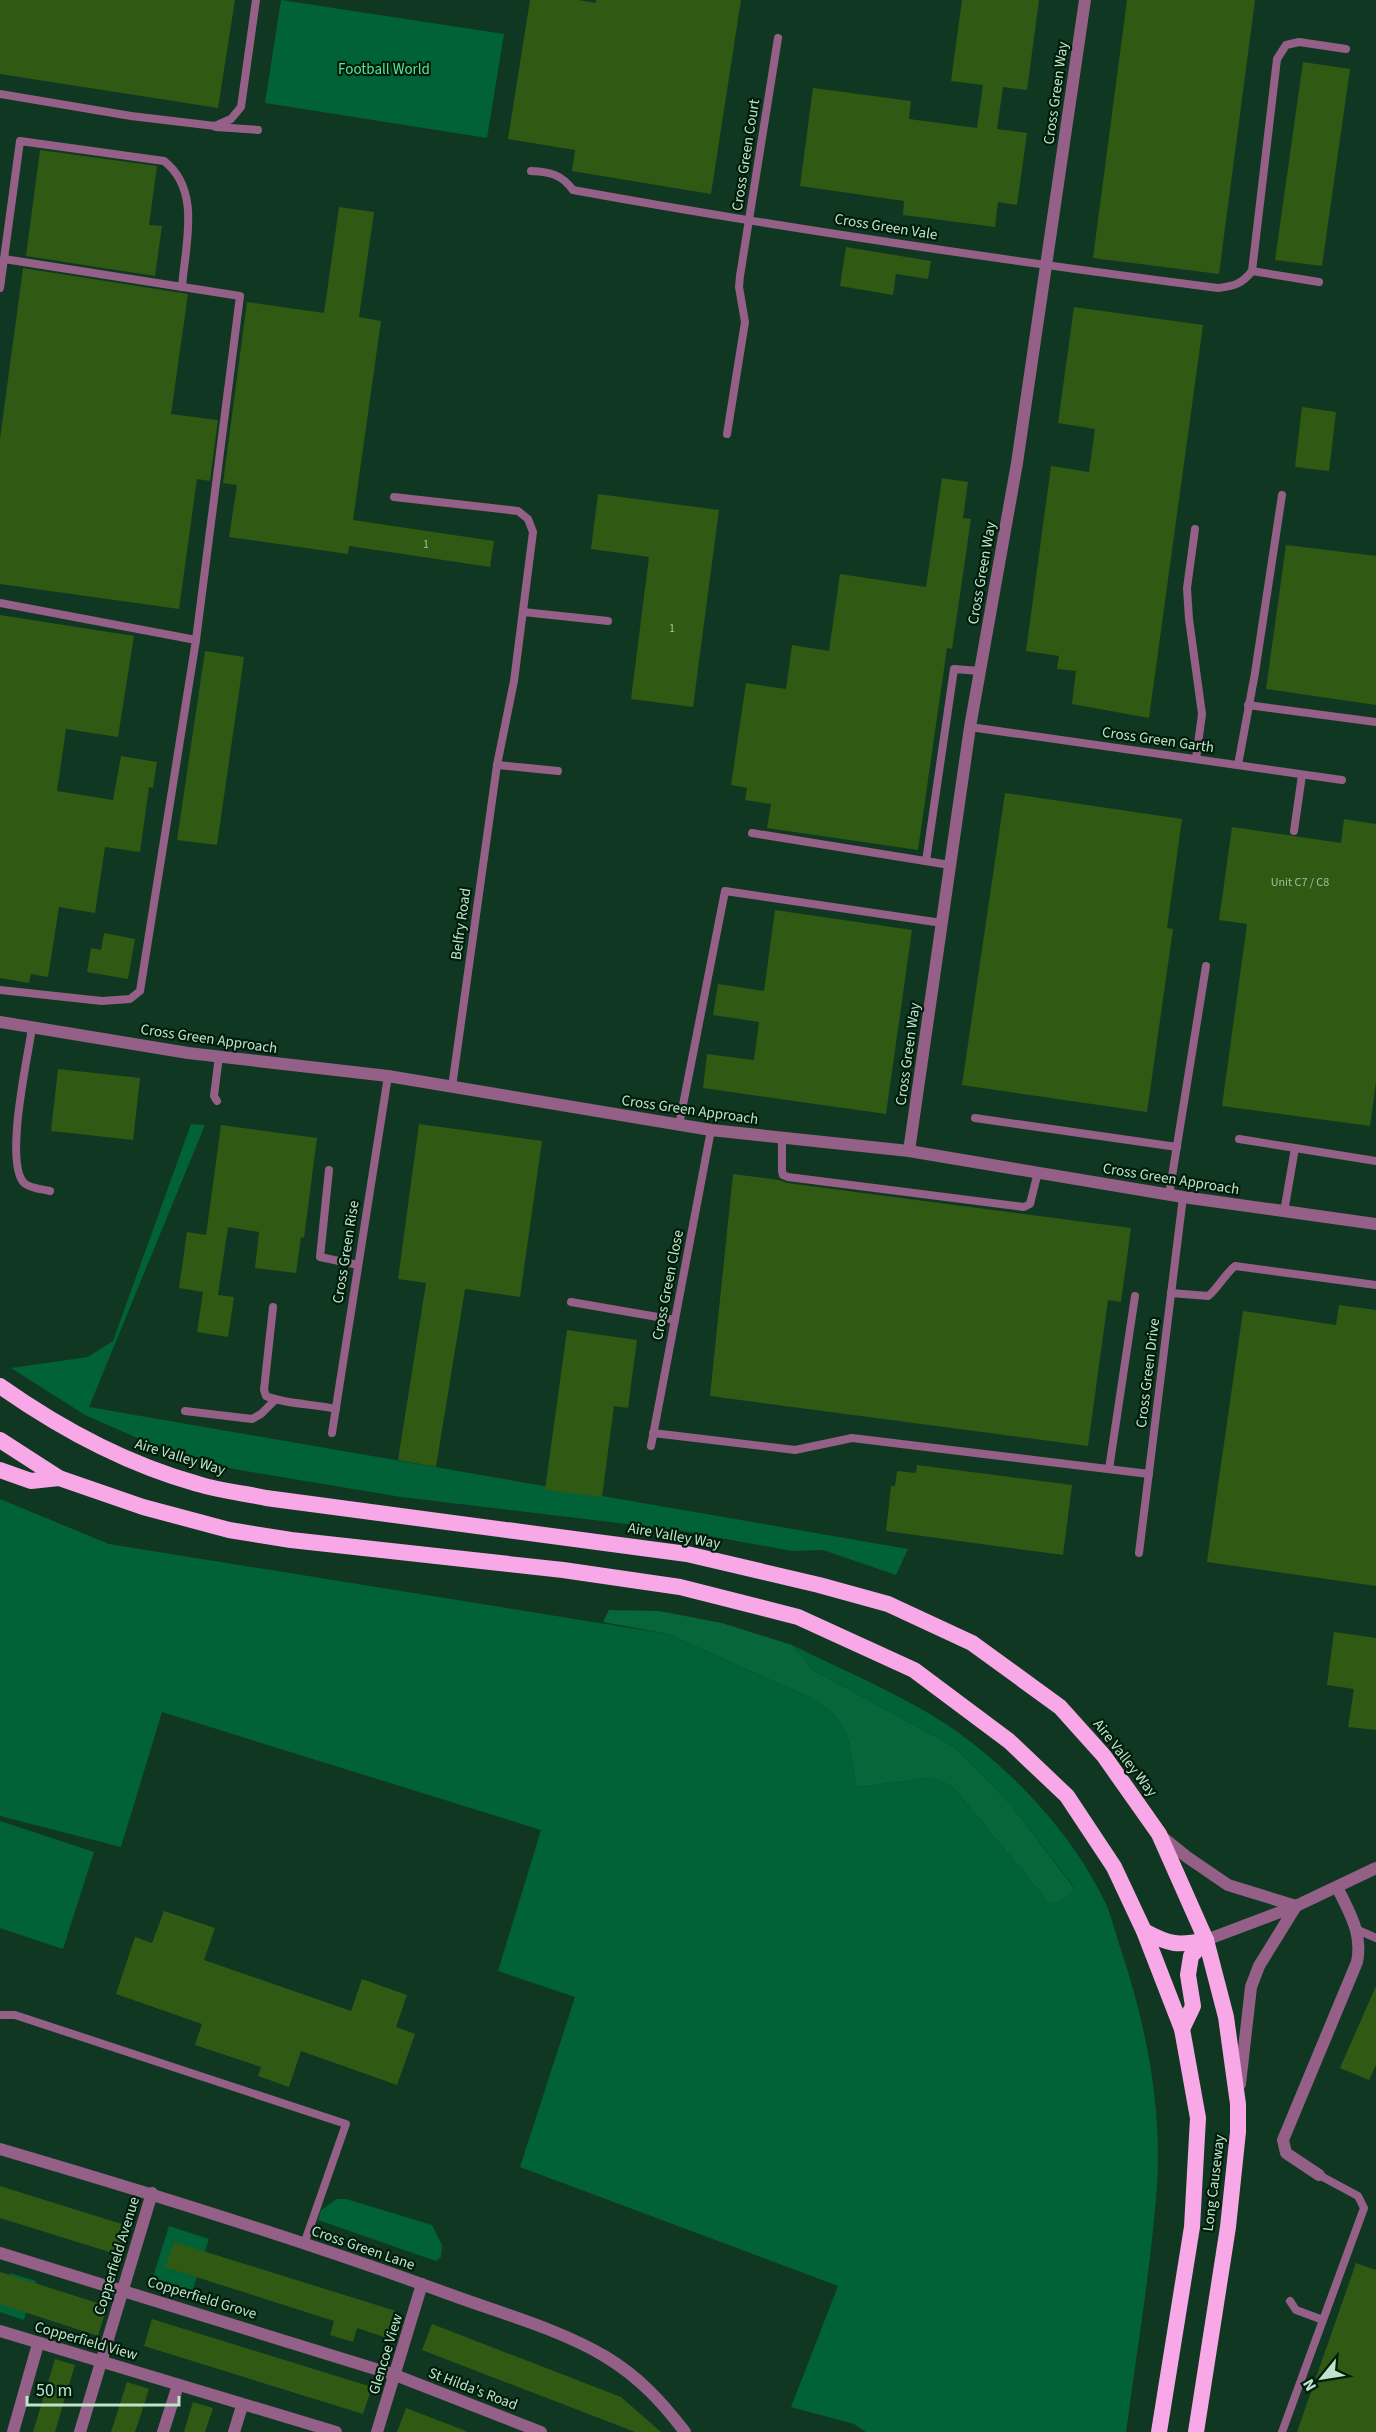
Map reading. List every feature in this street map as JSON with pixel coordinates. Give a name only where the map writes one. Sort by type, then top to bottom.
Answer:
[{"type":"highway","name":"Aire Valley Way","points":[[0,1386],[37,1412],[110,1453],[199,1485],[267,1498],[687,1554],[888,1604],[972,1643],[1060,1707],[1104,1756],[1159,1834],[1206,1940]]},
{"type":"highway","points":[[0,1440],[59,1478],[143,1507],[229,1530],[291,1540],[563,1570],[680,1587],[798,1617],[914,1670],[1009,1741],[1067,1796],[1114,1867],[1144,1931],[1158,1939],[1180,1945],[1206,1940]]},
{"type":"highway","points":[[0,1470],[31,1481],[59,1478]]},
{"type":"highway","name":"Long Causeway","points":[[1144,1931],[1182,2028],[1198,2118],[1192,2227],[1159,2432]]},
{"type":"highway","points":[[1182,2028],[1193,2006],[1188,1975],[1191,1956],[1206,1940]]},
{"type":"highway","name":"Long Causeway","points":[[1196,2432],[1228,2227],[1238,2132],[1238,2104],[1226,2017],[1206,1940]]},
{"type":"street","name":"Cross Green Way","points":[[909,1151],[970,727],[1017,463],[1085,0]]},
{"type":"street","name":"Cross Green Approach","points":[[0,1022],[219,1056],[388,1076],[711,1130],[909,1151],[1169,1195],[1376,1224]]},
{"type":"street","points":[[1159,1834],[1187,1857],[1228,1885],[1296,1906]]},
{"type":"street","points":[[1206,1940],[1296,1906],[1376,1868]]},
{"type":"street","points":[[1319,2175],[1286,2153],[1283,2140],[1357,1962],[1360,1948],[1358,1930],[1337,1887]]},
{"type":"street","points":[[1238,2104],[1251,1987],[1259,1966],[1296,1906]]},
{"type":"street","name":"Cross Green Lane","points":[[0,2149],[152,2193],[422,2284],[582,2344],[608,2358],[646,2386],[663,2403],[685,2432]]},
{"type":"street","name":"Copperfield Avenue","points":[[80,2432],[152,2193]]},
{"type":"street","name":"Copperfield Grove","points":[[0,2253],[123,2289],[395,2375]]},
{"type":"street","name":"Glencoe View","points":[[377,2432],[422,2284]]},
{"type":"street","name":"Copperfield View","points":[[0,2331],[178,2385],[312,2429],[336,2432]]},
{"type":"street","points":[[13,2432],[38,2344]]},
{"type":"street","name":"St Hilda's Road","points":[[395,2375],[541,2432]]},
{"type":"street","points":[[162,2432],[178,2385]]},
{"type":"street","points":[[234,2432],[242,2406]]},
{"type":"lane","points":[[215,126],[231,119],[241,107],[256,0]]},
{"type":"lane","name":"Cross Green Court","points":[[727,434],[745,322],[739,287],[740,276],[778,38]]},
{"type":"lane","points":[[1319,282],[1252,271],[1277,59],[1286,45],[1299,42],[1346,49]]},
{"type":"lane","points":[[0,94],[131,116],[258,130]]},
{"type":"lane","points":[[0,288],[20,141],[164,161],[175,169],[183,184],[189,206],[182,287]]},
{"type":"lane","name":"Cross Green Vale","points":[[531,171],[551,172],[565,180],[573,190],[710,215],[723,215],[1046,266],[1218,288],[1235,286],[1246,279],[1252,271]]},
{"type":"lane","points":[[0,990],[102,1001],[130,999],[140,991],[196,640],[240,296],[4,259]]},
{"type":"lane","points":[[1238,765],[1282,495]]},
{"type":"lane","name":"Belfry Road","points":[[394,497],[518,511],[528,519],[533,532],[514,681],[497,765],[452,1087]]},
{"type":"lane","points":[[1196,530],[1187,588],[1202,714],[1196,759]]},
{"type":"lane","points":[[0,603],[196,640]]},
{"type":"lane","points":[[523,612],[608,621]]},
{"type":"lane","points":[[926,861],[954,669],[980,671]]},
{"type":"lane","points":[[1248,705],[1376,722]]},
{"type":"lane","name":"Cross Green Garth","points":[[970,727],[1342,780]]},
{"type":"lane","points":[[497,765],[558,771]]},
{"type":"lane","points":[[1294,831],[1302,774]]},
{"type":"lane","points":[[752,833],[950,865]]},
{"type":"lane","points":[[679,1125],[725,891],[942,923]]},
{"type":"lane","points":[[1169,1195],[1206,966]]},
{"type":"lane","points":[[32,1028],[19,1107],[16,1148],[19,1174],[24,1183],[50,1191]]},
{"type":"lane","points":[[217,1101],[214,1096],[219,1056]]},
{"type":"lane","name":"Cross Green Rise","points":[[332,1433],[388,1076]]},
{"type":"lane","points":[[975,1118],[1177,1147]]},
{"type":"lane","name":"Cross Green Close","points":[[651,1446],[711,1130]]},
{"type":"lane","points":[[782,1137],[782,1171],[783,1175],[788,1177],[1024,1207],[1030,1204],[1038,1172]]},
{"type":"lane","points":[[1239,1139],[1376,1161]]},
{"type":"lane","points":[[1284,1212],[1295,1148]]},
{"type":"lane","points":[[328,1170],[320,1257],[358,1265]]},
{"type":"lane","name":"Cross Green Drive","points":[[1139,1553],[1183,1197]]},
{"type":"lane","points":[[1171,1293],[1208,1296],[1212,1294],[1226,1273],[1235,1266],[1376,1285]]},
{"type":"lane","points":[[1110,1469],[1135,1296]]},
{"type":"lane","points":[[572,1302],[675,1320]]},
{"type":"lane","points":[[273,1307],[264,1390],[266,1396],[275,1400],[336,1409]]},
{"type":"lane","points":[[185,1411],[252,1419],[261,1414],[275,1400]]},
{"type":"lane","points":[[653,1433],[795,1450],[852,1438],[1149,1474]]},
{"type":"lane","points":[[1358,1930],[1376,1938]]},
{"type":"lane","points":[[0,2015],[15,2015],[346,2124],[304,2244]]},
{"type":"lane","points":[[1282,2432],[1364,2208],[1358,2196],[1319,2175]]},
{"type":"lane","points":[[1290,2301],[1296,2310],[1323,2320]]},
{"type":"green space","name":"Football World","points":[[281,0],[504,34],[487,138],[265,103]]},
{"type":"green space","points":[[191,1124],[205,1125],[89,1407],[908,1549],[896,1575],[823,1550],[792,1551],[677,1530],[401,1497],[233,1469],[142,1440],[85,1415],[11,1368],[88,1357],[113,1341]]},
{"type":"green space","points":[[0,1499],[109,1544],[668,1634],[809,1697],[835,1715],[847,1734],[857,1787],[930,1778],[952,1786],[1050,1904],[1074,1887],[1011,1805],[956,1748],[813,1670],[792,1645],[933,1716],[996,1762],[1050,1818],[1081,1859],[1094,1881],[1112,1921],[1145,2036],[1157,2125],[1157,2185],[1126,2432],[866,2432],[854,2424],[791,2407],[838,2286],[520,2167],[575,1997],[498,1971],[541,1830],[162,1712],[121,1847],[0,1816]]},
{"type":"green space","points":[[609,1610],[659,1611],[722,1623],[792,1645],[813,1670],[956,1748],[1011,1805],[1074,1888],[1067,1897],[1050,1904],[952,1786],[930,1778],[857,1787],[847,1734],[835,1715],[809,1697],[668,1634],[603,1622]]},
{"type":"green space","points":[[0,1821],[94,1852],[63,1949],[0,1928]]},
{"type":"green space","points":[[337,2199],[346,2199],[432,2225],[442,2245],[441,2257],[436,2261],[318,2220],[321,2210]]},
{"type":"green space","points":[[169,2226],[209,2239],[192,2292],[152,2280]]},
{"type":"green space","points":[[10,2273],[36,2281],[24,2320],[0,2312],[0,2304]]},
{"type":"building","points":[[0,0],[235,0],[218,108],[0,74]]},
{"type":"building","points":[[530,0],[578,0],[596,3],[596,0],[741,0],[711,194],[572,171],[575,150],[508,139]]},
{"type":"building","points":[[962,0],[1039,0],[1027,90],[1003,87],[997,129],[1027,133],[1017,205],[998,202],[995,227],[903,215],[904,201],[800,186],[813,88],[911,101],[909,119],[977,128],[983,85],[951,81]]},
{"type":"building","points":[[1127,0],[1255,0],[1219,274],[1093,258]]},
{"type":"building","points":[[1303,62],[1350,69],[1322,266],[1275,260]]},
{"type":"building","points":[[40,150],[157,166],[149,225],[162,226],[155,276],[26,256]]},
{"type":"building","points":[[339,207],[374,212],[359,317],[381,321],[353,520],[494,541],[490,567],[349,546],[348,554],[229,537],[237,485],[223,483],[247,302],[324,313]]},
{"type":"building","points":[[846,247],[931,261],[928,279],[896,274],[893,295],[840,286]]},
{"type":"building","points":[[23,268],[188,294],[171,414],[218,420],[210,481],[197,479],[179,609],[0,584],[0,439]]},
{"type":"building","points":[[1074,307],[1203,325],[1149,718],[1072,704],[1076,671],[1057,669],[1059,656],[1026,651],[1051,466],[1089,472],[1095,429],[1058,423]]},
{"type":"building","points":[[1302,407],[1336,412],[1329,471],[1295,467]]},
{"type":"building","points":[[942,478],[968,482],[963,518],[971,519],[952,649],[947,648],[918,850],[767,828],[771,804],[745,800],[747,788],[731,785],[746,683],[786,689],[792,645],[829,651],[840,574],[926,587]]},
{"type":"building","points":[[598,494],[719,510],[693,707],[631,699],[649,557],[591,549]]},
{"type":"building","points":[[1286,545],[1376,556],[1376,705],[1266,689]]},
{"type":"building","points":[[0,615],[134,636],[118,737],[66,729],[57,791],[113,800],[121,756],[157,762],[153,788],[149,787],[140,852],[105,847],[95,913],[59,907],[48,977],[31,974],[29,983],[0,978]]},
{"type":"building","points":[[205,651],[244,657],[217,845],[177,840]]},
{"type":"building","points":[[1005,793],[1182,819],[1167,928],[1173,929],[1147,1112],[962,1085]]},
{"type":"building","points":[[1344,819],[1376,824],[1376,1082],[1370,1126],[1222,1106],[1247,924],[1219,920],[1232,827],[1341,843]]},
{"type":"building","points":[[775,910],[912,930],[886,1114],[703,1088],[707,1054],[754,1060],[759,1022],[713,1015],[718,984],[764,991]]},
{"type":"building","points":[[104,933],[135,939],[128,979],[87,972],[91,948],[101,950]]},
{"type":"building","points":[[58,1069],[140,1078],[133,1140],[51,1131]]},
{"type":"building","points":[[419,1124],[542,1141],[520,1297],[465,1289],[436,1467],[398,1460],[426,1283],[398,1279]]},
{"type":"building","points":[[221,1125],[317,1138],[304,1238],[301,1237],[296,1273],[255,1268],[259,1232],[228,1227],[218,1295],[234,1297],[228,1337],[197,1332],[203,1292],[179,1288],[187,1232],[206,1235]]},
{"type":"building","points":[[733,1174],[1131,1228],[1121,1302],[1108,1300],[1088,1446],[710,1396]]},
{"type":"building","points":[[1339,1305],[1376,1310],[1376,1586],[1207,1562],[1243,1311],[1336,1325]]},
{"type":"building","points":[[567,1330],[637,1340],[628,1408],[614,1406],[602,1497],[545,1490]]},
{"type":"building","points":[[917,1465],[1072,1485],[1063,1555],[886,1531],[891,1486],[895,1486],[897,1471],[916,1473]]},
{"type":"building","points":[[1334,1632],[1376,1638],[1376,1730],[1348,1727],[1354,1689],[1327,1685]]},
{"type":"building","points":[[164,1911],[215,1928],[204,1960],[351,2011],[362,1979],[407,1995],[396,2027],[415,2034],[397,2085],[301,2051],[289,2087],[258,2076],[261,2067],[195,2045],[202,2024],[116,1994],[135,1937],[152,1943]]},
{"type":"building","points":[[1376,1986],[1376,2065],[1369,2080],[1340,2068]]},
{"type":"building","points":[[0,2186],[128,2226],[119,2255],[0,2218]]},
{"type":"building","points":[[174,2242],[396,2311],[387,2338],[357,2328],[353,2342],[330,2335],[334,2321],[165,2267]]},
{"type":"building","points":[[1356,2263],[1376,2270],[1376,2432],[1297,2432]]},
{"type":"building","points":[[0,2272],[107,2306],[98,2336],[0,2304]]},
{"type":"building","points":[[152,2319],[372,2387],[363,2414],[144,2346]]},
{"type":"building","points":[[432,2324],[621,2397],[661,2432],[635,2432],[422,2350]]},
{"type":"building","points":[[55,2359],[75,2365],[55,2432],[33,2432]]},
{"type":"building","points":[[127,2382],[149,2389],[135,2432],[111,2432]]},
{"type":"building","points":[[193,2402],[213,2408],[205,2432],[184,2432]]},
{"type":"building","points":[[406,2408],[466,2431],[466,2432],[397,2432]]}]
